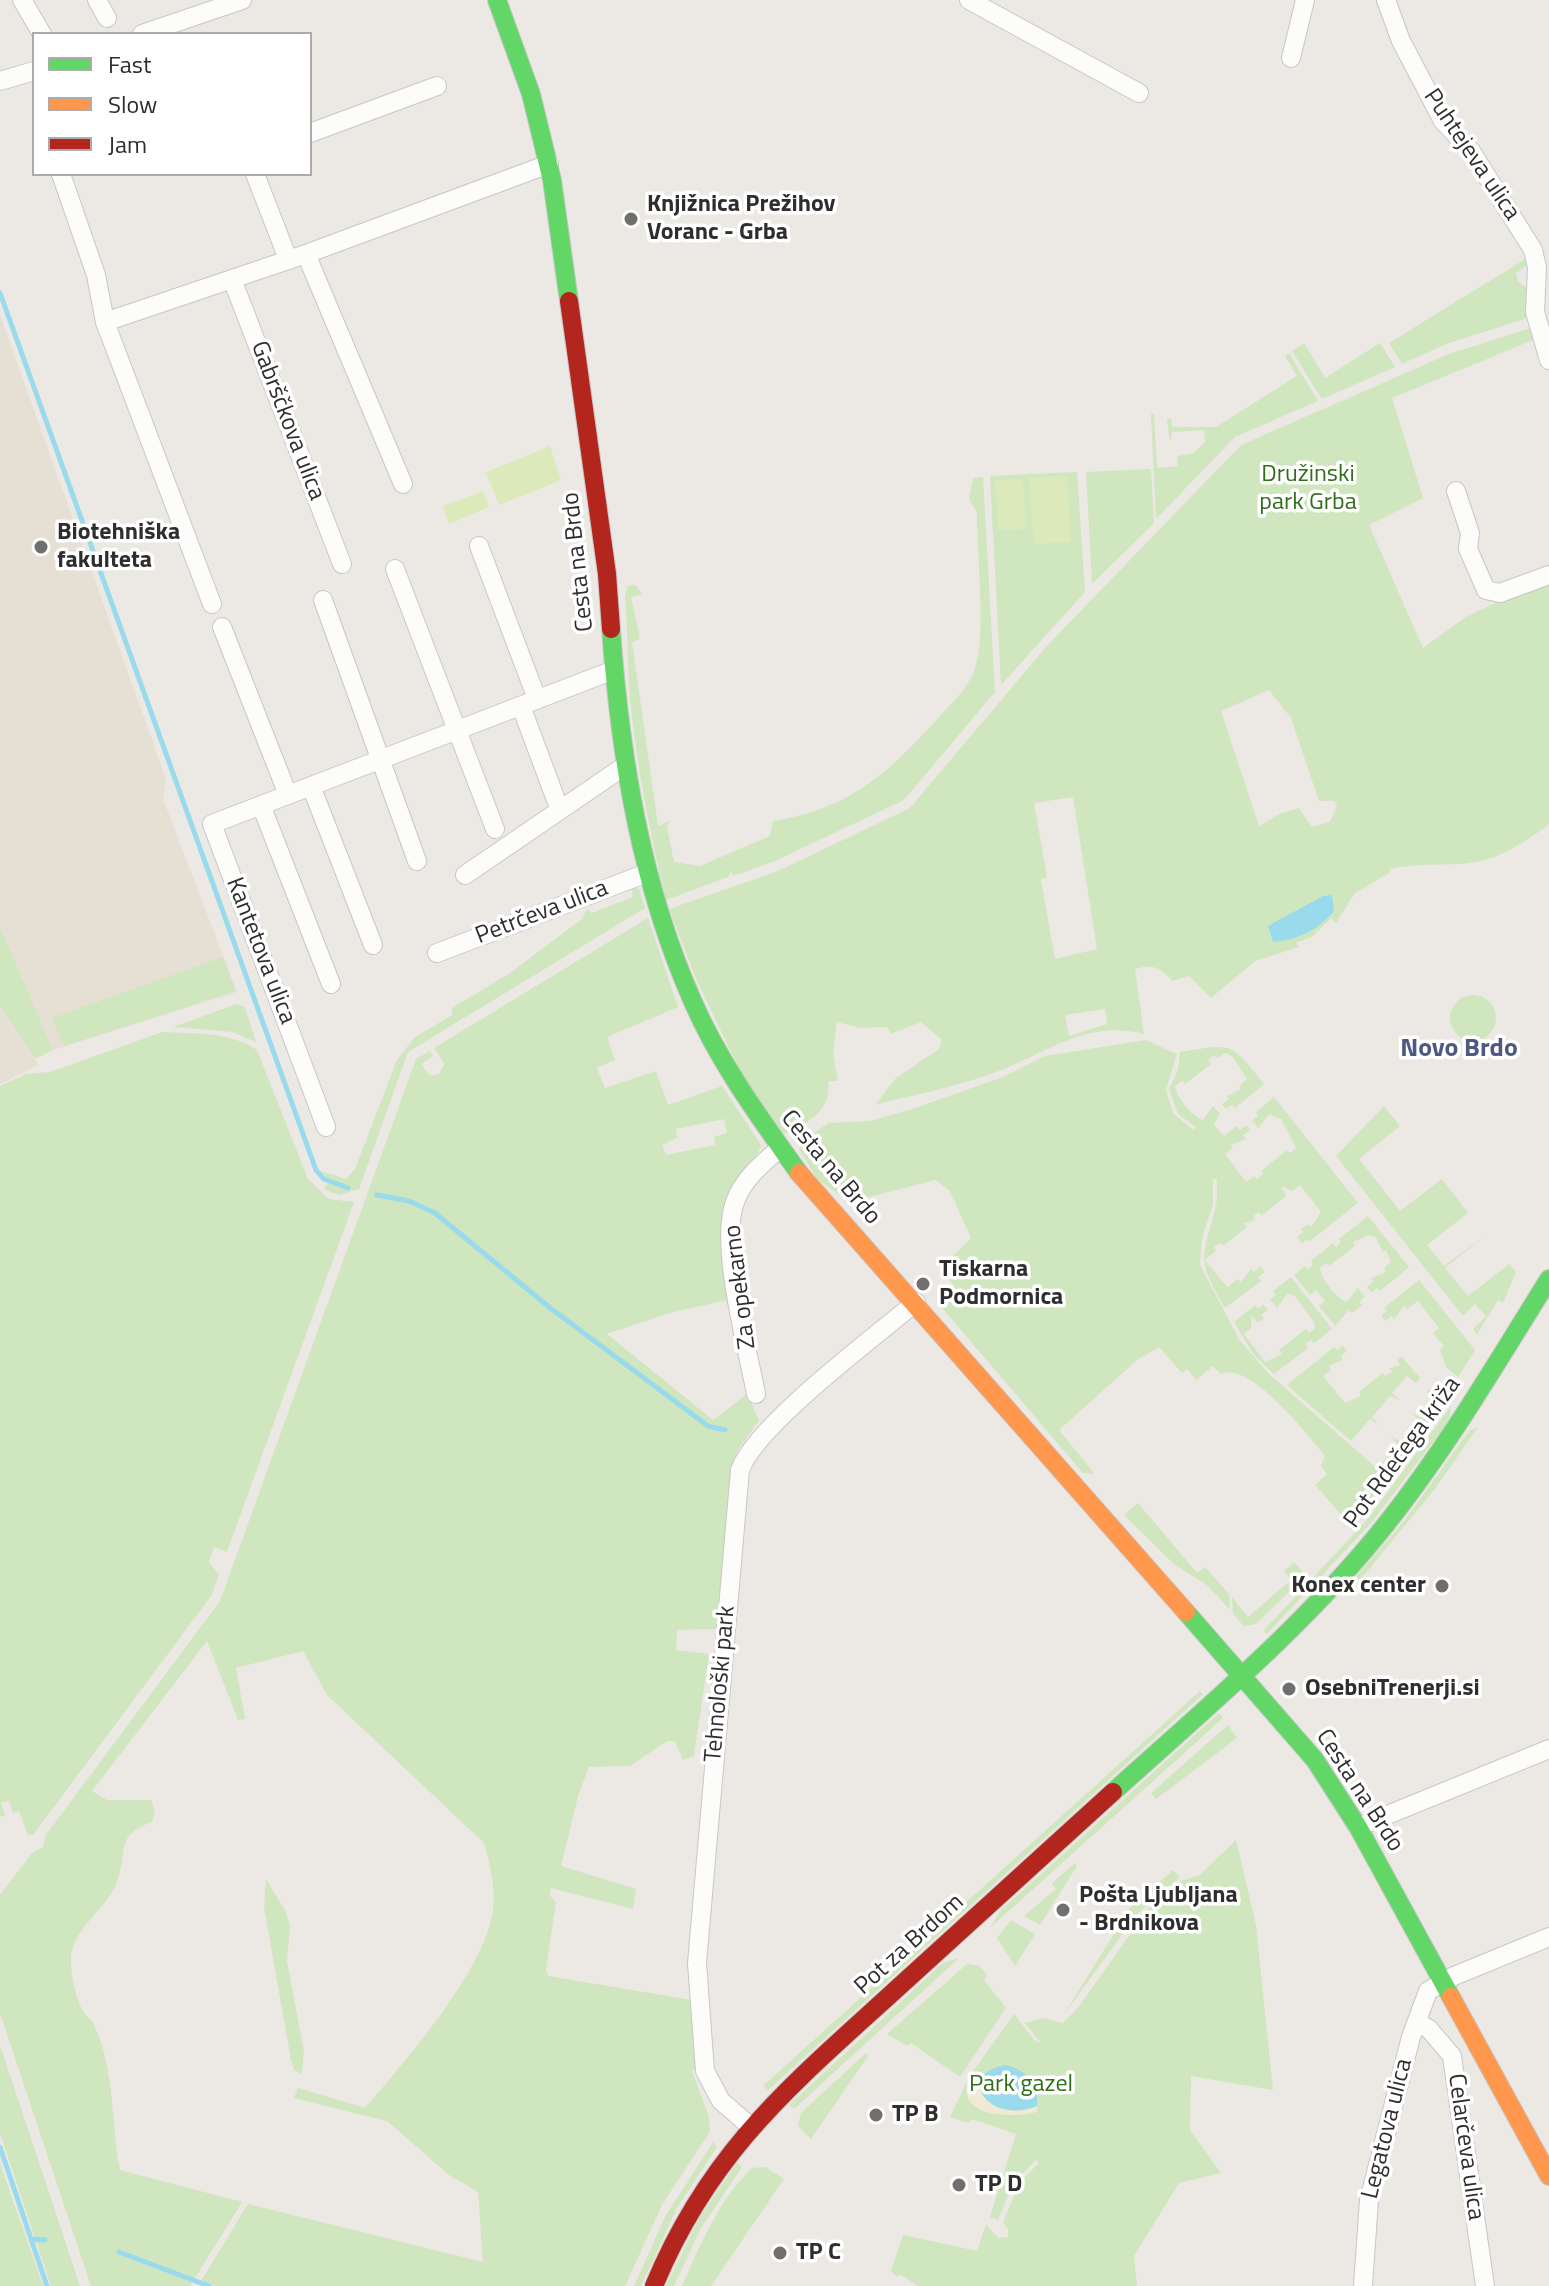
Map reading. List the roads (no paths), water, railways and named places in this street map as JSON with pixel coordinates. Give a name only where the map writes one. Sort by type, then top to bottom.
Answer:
[{"type":"street","points":[[22,0],[41,32]]},
{"type":"street","points":[[97,0],[107,18]]},
{"type":"street","points":[[155,32],[194,26],[242,0]]},
{"type":"street","name":"Cesta na Brdo","points":[[497,0],[531,94],[549,164],[607,574],[614,670],[626,765],[647,873],[667,938],[693,1003],[740,1091],[779,1149],[825,1205],[916,1302],[1315,1760],[1358,1827],[1549,2176]]},
{"type":"street","points":[[969,0],[1139,93]]},
{"type":"street","points":[[1291,58],[1305,0]]},
{"type":"street","name":"Puhtejeva ulica","points":[[1386,0],[1401,41],[1443,121],[1471,151],[1533,250],[1537,268],[1535,312],[1549,360]]},
{"type":"street","points":[[0,81],[31,72]]},
{"type":"street","points":[[312,132],[437,86]]},
{"type":"street","points":[[105,322],[549,164]]},
{"type":"street","points":[[62,176],[96,275],[105,322],[212,604]]},
{"type":"street","points":[[256,176],[297,256],[403,484]]},
{"type":"street","name":"Gabrščkova ulica","points":[[232,279],[342,564]]},
{"type":"street","points":[[1456,491],[1470,533],[1468,549],[1486,590],[1500,593],[1549,575]]},
{"type":"street","points":[[479,546],[556,800]]},
{"type":"street","points":[[395,569],[495,829]]},
{"type":"street","points":[[323,600],[417,861]]},
{"type":"street","points":[[222,627],[288,795]]},
{"type":"street","name":"Kantetova ulica","points":[[326,1127],[212,824],[614,670]]},
{"type":"street","points":[[465,875],[626,765]]},
{"type":"street","points":[[311,786],[373,945]]},
{"type":"street","points":[[261,805],[331,984]]},
{"type":"street","name":"Petrčeva ulica","points":[[437,953],[647,873]]},
{"type":"street","name":"Za opekarno","points":[[756,1394],[733,1264],[731,1218],[744,1184],[779,1149]]},
{"type":"street","name":"Pot Rdečega križa","points":[[1242,1674],[1330,1588],[1412,1491],[1549,1279]]},
{"type":"street","name":"Tehnološki park","points":[[750,2126],[721,2101],[705,2071],[697,1963],[740,1470],[745,1456],[769,1428],[916,1302]]},
{"type":"street","name":"Pot za Brdom","points":[[654,2286],[692,2206],[750,2126],[1242,1674]]},
{"type":"street","points":[[1358,1827],[1549,1749]]},
{"type":"street","points":[[1442,1982],[1549,1937]]},
{"type":"street","name":"Legatova ulica","points":[[1363,2286],[1369,2200],[1417,2022],[1428,1991],[1442,1982]]},
{"type":"street","name":"Celarčeva ulica","points":[[1417,2022],[1429,2029],[1452,2056],[1485,2286]]},
{"type":"water","points":[[1332,895],[1334,911],[1321,924],[1291,939],[1273,942],[1268,926],[1323,896]]},
{"type":"water","points":[[1006,2065],[1030,2079],[1036,2091],[1037,2106],[1004,2109],[984,2096],[980,2087],[982,2078],[991,2070]]},
{"type":"waterway","points":[[0,293],[316,1170],[324,1179],[348,1188]]},
{"type":"waterway","points":[[377,1195],[409,1201],[435,1213],[549,1307],[708,1426],[725,1430]]},
{"type":"waterway","points":[[0,2147],[47,2286]]},
{"type":"waterway","points":[[31,2239],[45,2240]]},
{"type":"waterway","points":[[119,2252],[209,2286]]},
{"type":"place","name":"Knjižnica Prežihov Voranc - Grba","points":[[631,219]]},
{"type":"place","name":"Biotehniška fakulteta","points":[[41,547]]},
{"type":"place","name":"Tiskarna Podmornica","points":[[923,1284]]},
{"type":"place","name":"Konex center","points":[[1442,1586]]},
{"type":"place","name":"OsebniTrenerji.si","points":[[1289,1689]]},
{"type":"place","name":"Pošta Ljubljana - Brdnikova","points":[[1063,1910]]},
{"type":"place","name":"TP B","points":[[876,2115]]},
{"type":"place","name":"TP D","points":[[959,2185]]},
{"type":"place","name":"TP C","points":[[780,2253]]},
{"type":"district","name":"Novo Brdo","points":[[1459,1050]]},
{"type":"park label","name":"Družinski park Grba","points":[[1308,489]]},
{"type":"park label","name":"Park gazel","points":[[1021,2085]]}]
